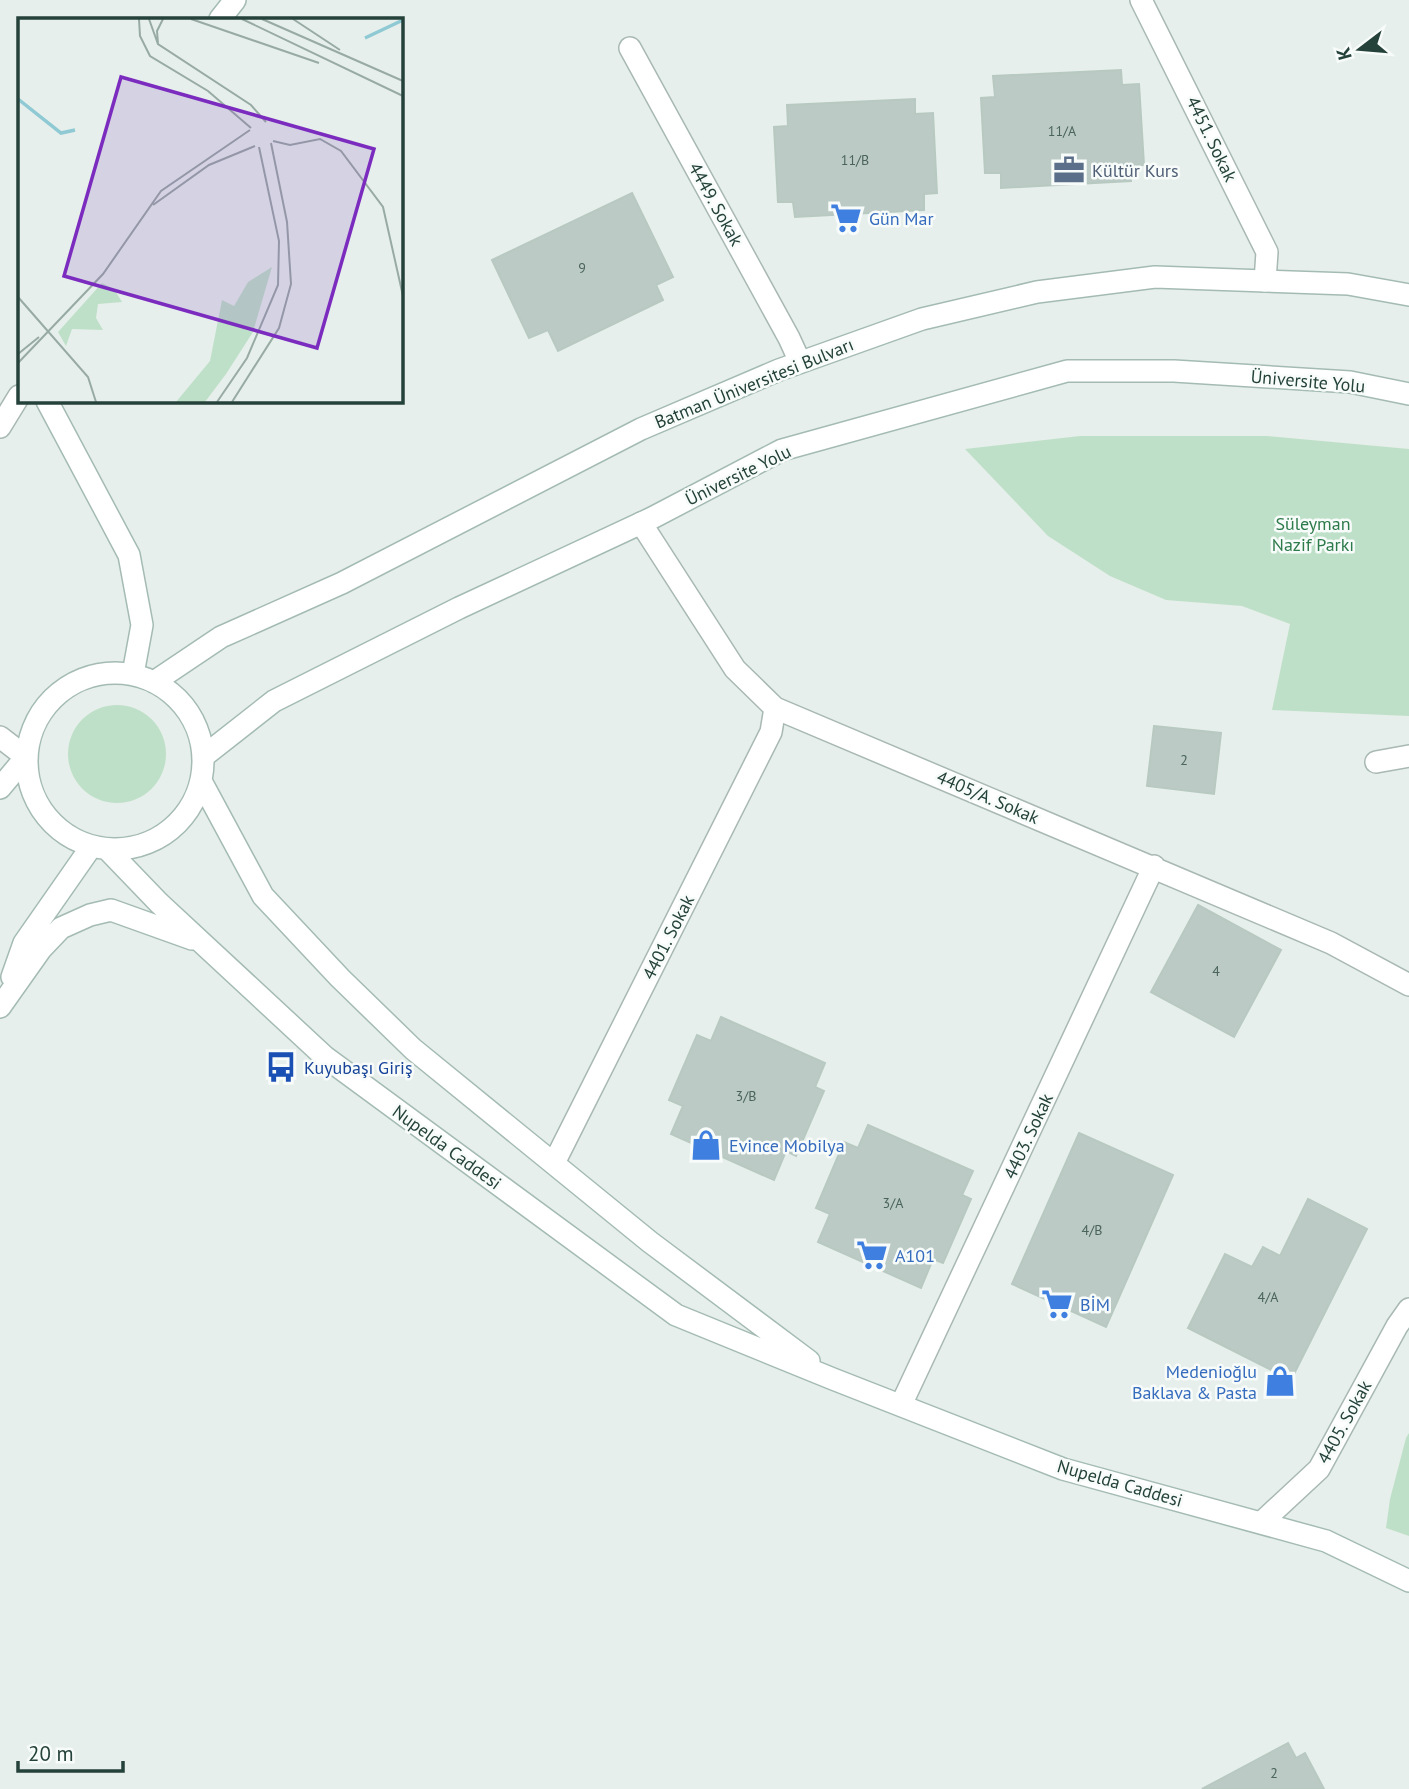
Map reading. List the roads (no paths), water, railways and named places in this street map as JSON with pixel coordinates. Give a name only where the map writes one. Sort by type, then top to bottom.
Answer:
[{"type":"street","points":[[221,18],[235,0]]},
{"type":"street","name":"4451. Sokak","points":[[1141,0],[1267,252],[1265,281]]},
{"type":"street","name":"4449. Sokak","points":[[631,48],[800,362]]},
{"type":"street","name":"Batman Üniversitesi Bulvarı","points":[[154,682],[221,637],[342,583],[641,429],[800,362],[922,319],[1037,292],[1155,277],[1348,285],[1409,295]]},
{"type":"street","name":"Üniversite Yolu","points":[[204,756],[274,701],[459,608],[641,523],[782,450],[1066,371],[1174,371],[1336,382],[1409,394]]},
{"type":"street","points":[[0,427],[18,398]]},
{"type":"street","points":[[48,402],[129,555],[142,625],[133,674]]},
{"type":"street","name":"4405/A. Sokak","points":[[641,523],[735,669],[775,708],[1331,943],[1409,985]]},
{"type":"street","points":[[122,672],[154,682],[168,689],[186,708],[198,730],[204,756],[201,781],[190,808],[172,830],[147,844],[119,850],[99,848],[64,834],[43,813],[30,786],[26,757],[30,734],[40,712],[55,694],[75,681],[98,673],[122,672]]},
{"type":"street","name":"4401. Sokak","points":[[554,1163],[771,732],[775,708]]},
{"type":"street","points":[[0,737],[26,757]]},
{"type":"street","points":[[1376,762],[1409,756]]},
{"type":"street","points":[[0,788],[26,757]]},
{"type":"street","name":"Nupelda Caddesi","points":[[201,781],[263,896],[412,1049],[650,1242],[833,1379]]},
{"type":"street","points":[[0,1007],[24,943],[99,848]]},
{"type":"street","name":"Nupelda Caddesi","points":[[99,848],[325,1057],[676,1315],[1063,1469],[1326,1541],[1409,1581]]},
{"type":"street","name":"4403. Sokak","points":[[901,1405],[1154,866]]},
{"type":"street","points":[[0,1007],[41,949],[61,928],[90,915],[111,910],[200,942]]},
{"type":"street","name":"4405. Sokak","points":[[1262,1522],[1319,1469],[1397,1326],[1409,1309]]},
{"type":"place","name":"Kültür Kurs","points":[[1069,170]]},
{"type":"place","name":"Gün Mar","points":[[846,218]]},
{"type":"place","name":"Kuyubaşı Giriş","points":[[281,1067]]},
{"type":"place","name":"Evince Mobilya","points":[[706,1145]]},
{"type":"place","name":"A101","points":[[872,1255]]},
{"type":"place","name":"BİM","points":[[1057,1304]]},
{"type":"place","name":"Medenioğlu Baklava & Pasta","points":[[1280,1381]]},
{"type":"park label","name":"Süleyman Nazif Parkı","points":[[1313,533]]}]
